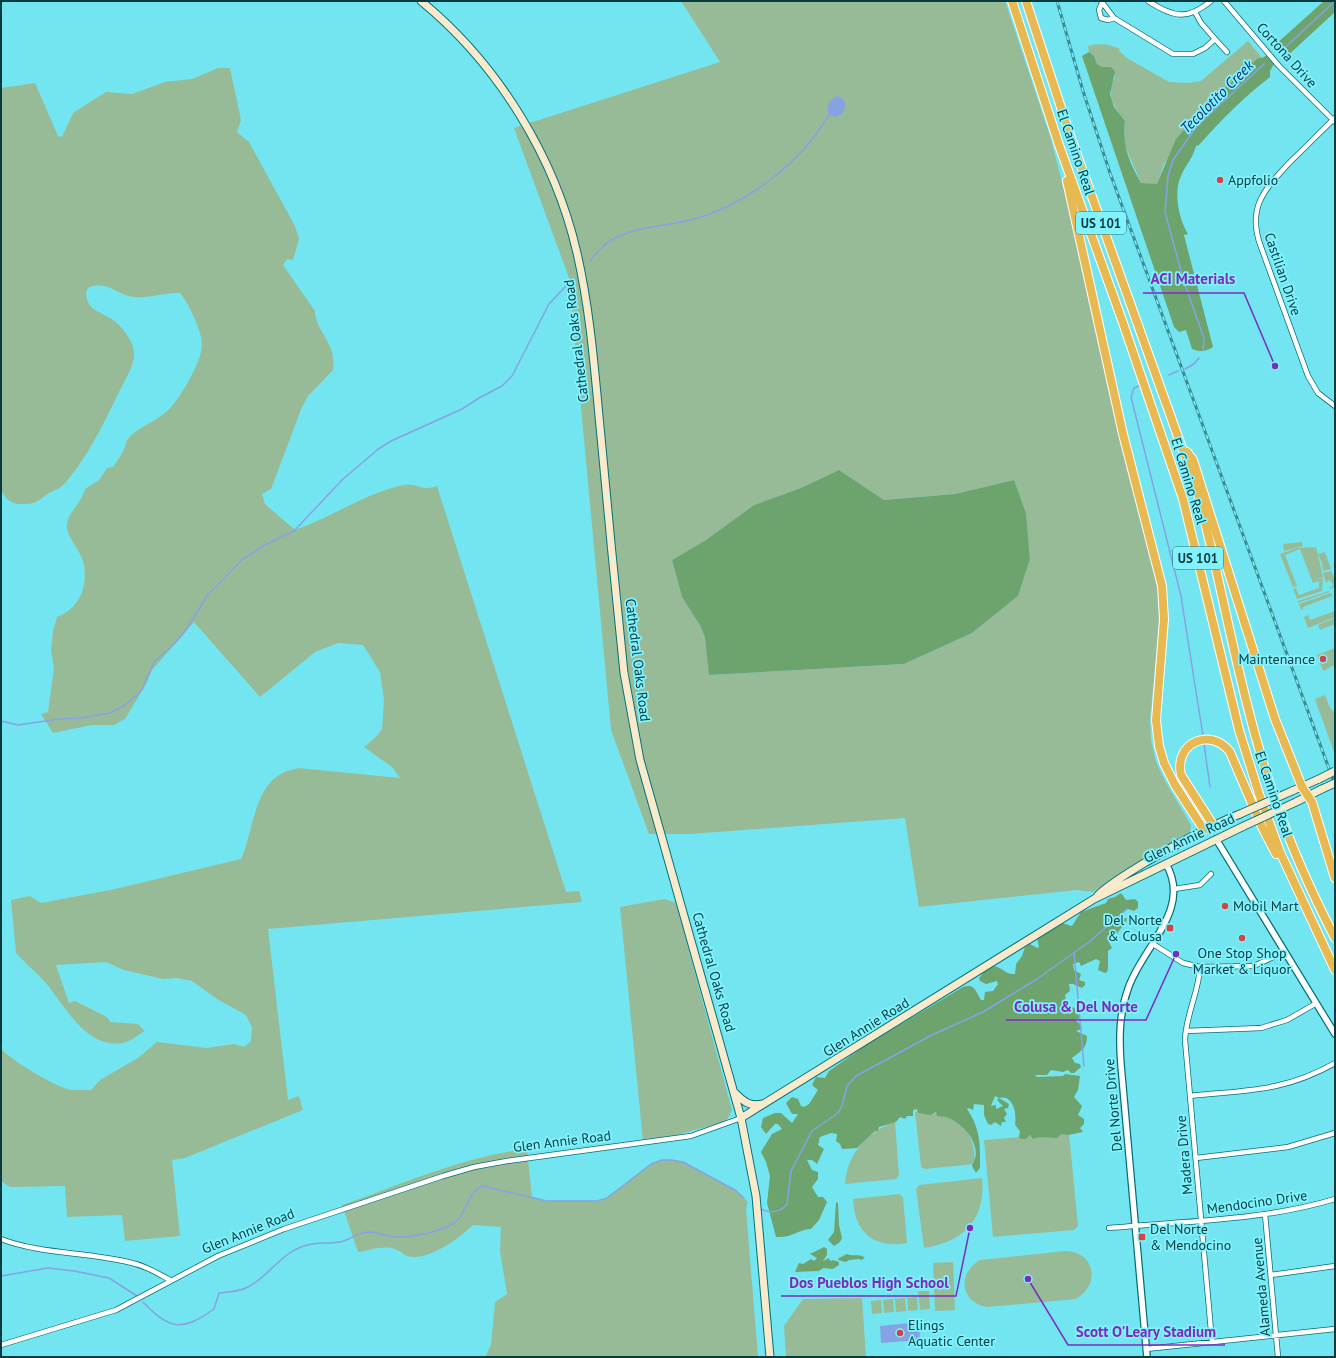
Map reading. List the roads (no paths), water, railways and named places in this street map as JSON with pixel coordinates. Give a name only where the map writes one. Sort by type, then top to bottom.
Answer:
[{"type":"highway","name":"El Camino Real","points":[[1012,1],[1059,145],[1122,320],[1183,499],[1250,767],[1280,852],[1307,913],[1335,970]]},
{"type":"highway","name":"El Camino Real","points":[[1026,1],[1073,146],[1182,444],[1211,542],[1248,704],[1270,787],[1304,874],[1335,938]]},
{"type":"highway","points":[[1059,145],[1123,434],[1162,586],[1163,637],[1156,720],[1159,746],[1164,762],[1175,785],[1204,830]]},
{"type":"highway","points":[[1182,444],[1193,460],[1275,719],[1302,787],[1312,802],[1335,878]]},
{"type":"highway","points":[[1213,826],[1181,775],[1179,766],[1180,756],[1185,749],[1196,742],[1210,740],[1225,745],[1230,752],[1262,827],[1307,913]]},
{"type":"main road","name":"Cathedral Oaks Road","points":[[421,1],[472,52],[510,100],[538,149],[554,182],[572,232],[586,299],[624,673],[630,709],[640,760],[741,1118],[756,1196],[770,1357]]},
{"type":"main road","name":"Glen Annie Road","points":[[1094,899],[1104,889],[1138,867],[1204,830],[1335,771]]},
{"type":"main road","name":"Glen Annie Road","points":[[741,1118],[767,1104],[1094,899],[1335,783]]},
{"type":"main road","points":[[1213,826],[1216,839]]},
{"type":"main road","points":[[1204,830],[1216,839]]},
{"type":"main road","points":[[734,1093],[744,1102],[752,1106],[767,1104]]},
{"type":"street","points":[[1148,1],[1161,9],[1177,15],[1195,12],[1211,1]]},
{"type":"street","name":"Cortona Drive","points":[[1224,1],[1279,66],[1334,120]]},
{"type":"street","points":[[1101,2],[1114,18],[1166,50],[1180,55],[1199,52],[1215,39]]},
{"type":"street","points":[[1101,2],[1099,10],[1101,18],[1108,20],[1114,18]]},
{"type":"street","points":[[1195,12],[1201,23],[1227,52]]},
{"type":"street","name":"Castilian Drive","points":[[1334,120],[1266,188],[1258,204],[1255,226],[1258,239],[1308,376],[1318,393],[1335,406]]},
{"type":"street","points":[[1216,839],[1315,1004],[1335,1034]]},
{"type":"street","name":"Del Norte Drive","points":[[1147,1357],[1121,1065],[1120,1031],[1128,989],[1135,972],[1153,944],[1168,916],[1174,889],[1173,878],[1166,864]]},
{"type":"street","points":[[1174,889],[1200,885],[1211,874]]},
{"type":"street","points":[[1153,944],[1183,963],[1200,967],[1254,966],[1284,952]]},
{"type":"street","name":"Madera Drive","points":[[1200,967],[1199,984],[1188,1016],[1186,1031],[1190,1096],[1212,1342]]},
{"type":"street","points":[[1186,1031],[1261,1028],[1287,1020],[1315,1004]]},
{"type":"street","points":[[1190,1096],[1280,1086],[1314,1075],[1335,1063]]},
{"type":"street","name":"Glen Annie Road","points":[[1,1345],[116,1310],[213,1258],[284,1229],[474,1167],[691,1136],[741,1118]]},
{"type":"street","points":[[1196,1158],[1288,1148],[1335,1132]]},
{"type":"street","name":"Mendocino Drive","points":[[1109,1228],[1265,1214],[1295,1210],[1335,1199]]},
{"type":"street","name":"Alameda Avenue","points":[[1265,1214],[1278,1357]]},
{"type":"street","points":[[1,1239],[60,1251],[130,1262],[145,1267],[170,1280]]},
{"type":"street","points":[[1271,1275],[1335,1266]]},
{"type":"street","points":[[1146,1349],[1335,1329]]},
{"type":"water","points":[[836,96],[840,97],[846,103],[843,113],[836,117],[829,115],[828,106]]},
{"type":"water","name":"Elings Aquatic Center","points":[[919,1322],[920,1340],[881,1343],[880,1326]]},
{"type":"waterway","name":"Tecolotito Creek","points":[[1279,53],[1335,1]]},
{"type":"waterway","name":"Tecolotito Creek","points":[[1203,350],[1204,338],[1184,282],[1165,212],[1168,176],[1173,160],[1197,126],[1264,64]]},
{"type":"waterway","points":[[590,261],[609,242],[626,233],[694,219],[734,203],[753,192],[771,179],[804,149],[818,132],[829,115]]},
{"type":"waterway","points":[[1,721],[18,725],[59,719],[81,718],[110,713],[125,705],[142,690],[154,662],[174,644],[186,630],[207,596],[243,559],[265,545],[294,531],[342,480],[377,450],[391,441],[462,409],[502,386],[512,376],[549,304],[565,287],[578,278]]},
{"type":"waterway","points":[[1185,369],[1194,364],[1199,358]]},
{"type":"waterway","points":[[1169,375],[1178,371]]},
{"type":"waterway","points":[[1139,386],[1134,388],[1131,397],[1181,596],[1203,736]]},
{"type":"waterway","points":[[1204,744],[1210,787]]},
{"type":"waterway","points":[[761,1209],[772,1212],[785,1207],[787,1204],[791,1171],[812,1131],[838,1113],[842,1106],[847,1086],[856,1076],[932,1035],[983,1012],[1037,979],[1089,942],[1127,909]]},
{"type":"waterway","points":[[1074,953],[1084,1066]]},
{"type":"waterway","points":[[143,1302],[152,1311],[169,1323],[177,1325],[193,1322],[214,1309],[219,1293],[245,1289],[255,1283],[281,1259],[296,1249],[304,1246],[340,1242],[368,1232],[408,1237],[446,1228],[460,1217],[473,1194],[482,1186],[547,1201],[597,1201],[607,1198],[651,1164],[662,1160],[672,1160],[683,1162],[735,1190],[744,1198]]},
{"type":"waterway","points":[[1,1276],[48,1268],[74,1271],[109,1278],[137,1296]]},
{"type":"railway","points":[[1057,1],[1083,91],[1110,173],[1335,785]]},
{"type":"place","name":"Appfolio","points":[[1220,180]]},
{"type":"place","name":"ACI Materials","points":[[1275,366]]},
{"type":"place","name":"Maintenance","points":[[1323,659]]},
{"type":"place","name":"Mobil Mart","points":[[1225,906]]},
{"type":"place","name":"Del Norte & Colusa","points":[[1170,928]]},
{"type":"place","name":"One Stop Shop Market & Liquor","points":[[1242,938]]},
{"type":"place","name":"Colusa & Del Norte","points":[[1176,954]]},
{"type":"place","name":"Dos Pueblos High School","points":[[970,1228]]},
{"type":"place","name":"Del Norte & Mendocino","points":[[1142,1237]]},
{"type":"place","name":"Scott O'Leary Stadium","points":[[1028,1279]]},
{"type":"place","name":"Elings Aquatic Center","points":[[900,1333]]}]
